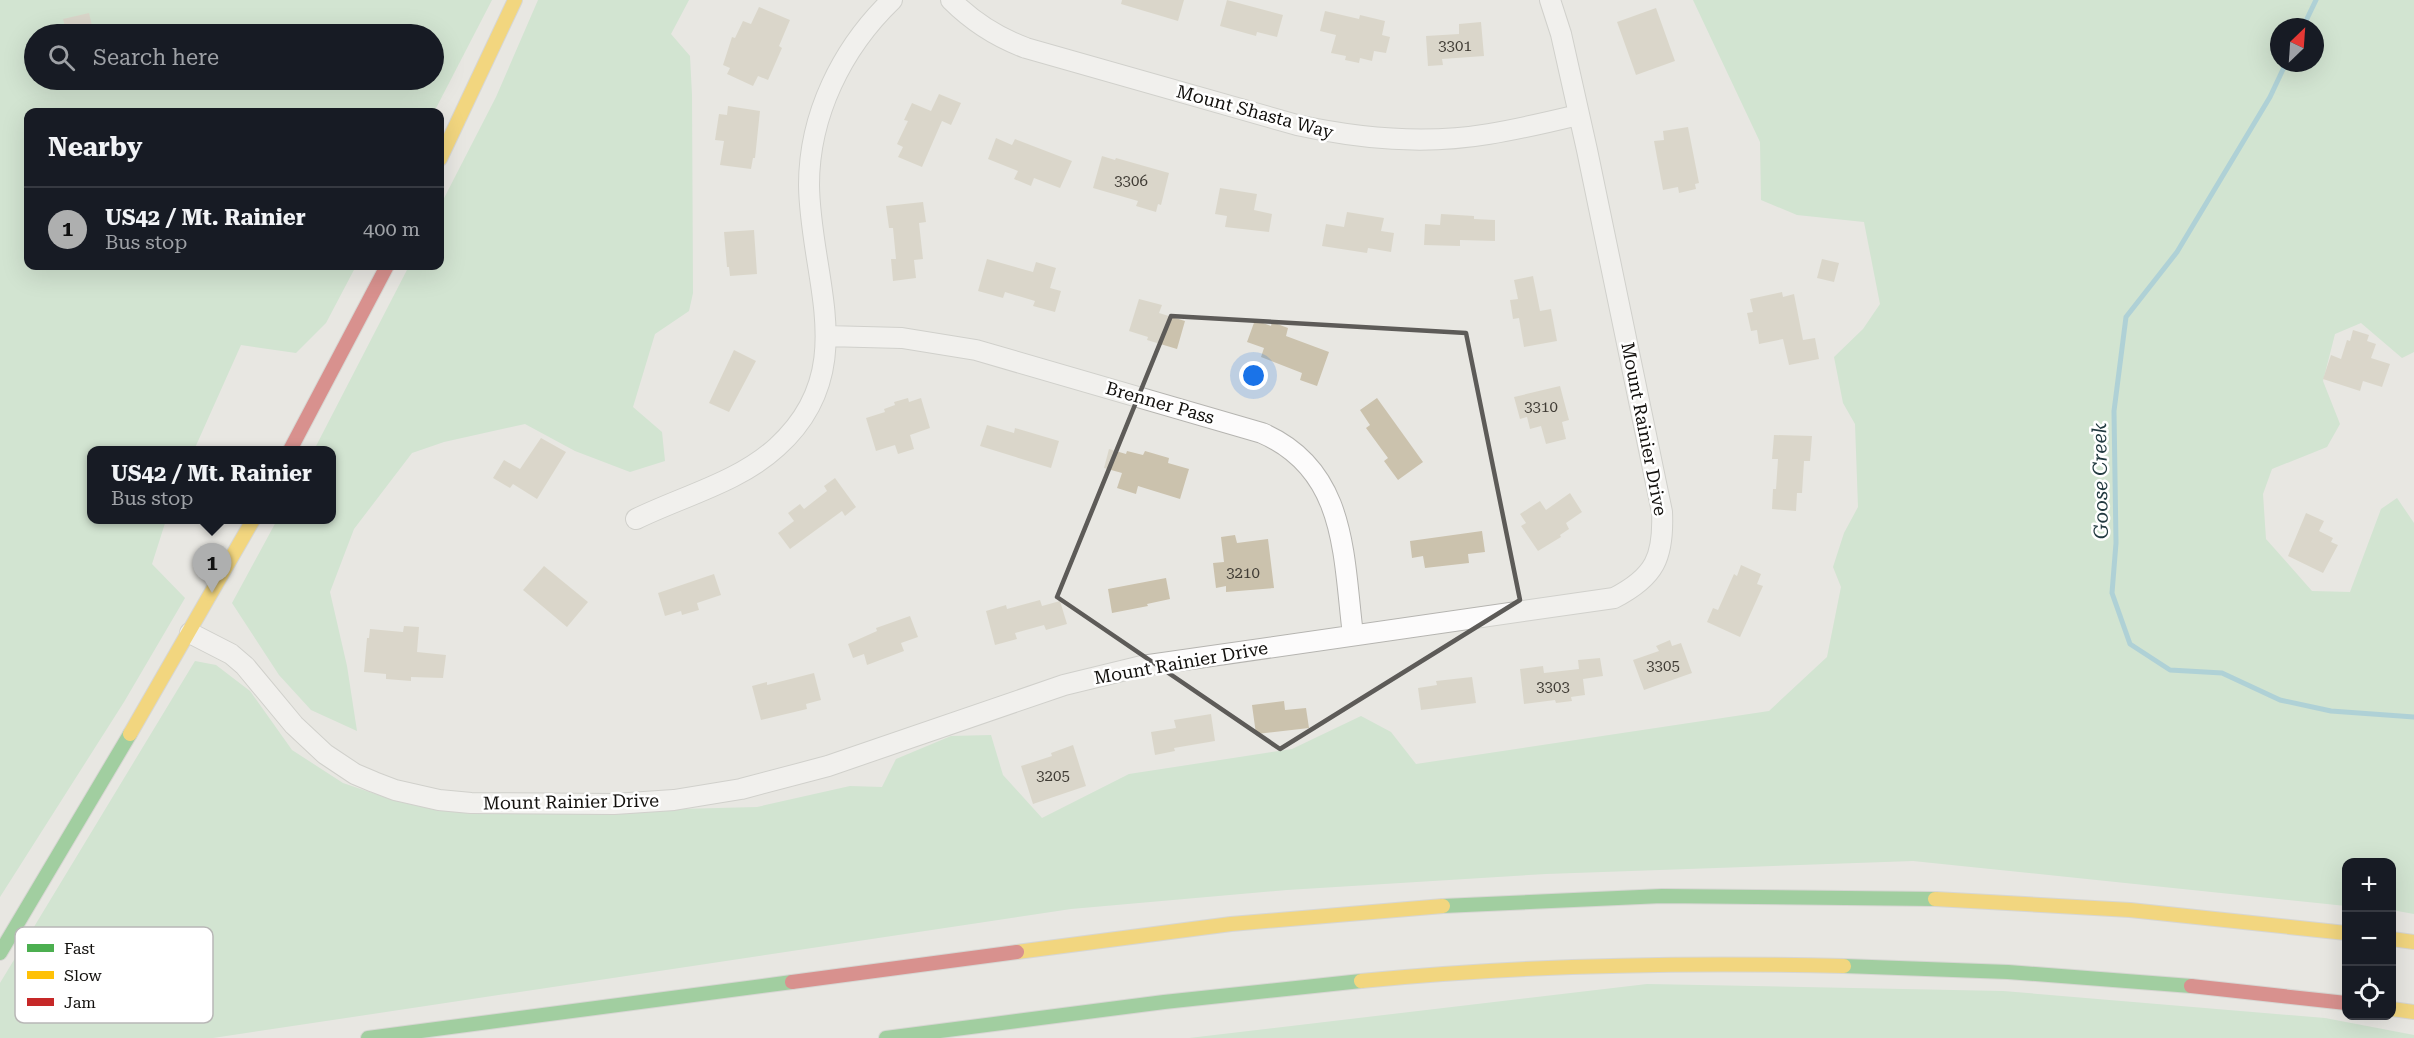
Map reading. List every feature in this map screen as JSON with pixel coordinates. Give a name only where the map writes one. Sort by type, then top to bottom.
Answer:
[{"type":"main road","points":[[444,151],[515,0]]},
{"type":"main road","points":[[292,446],[385,270]]},
{"type":"main road","points":[[15,927],[190,633],[249,524]]},
{"type":"main road","points":[[368,1038],[1220,925],[1454,905],[1662,896],[1954,900],[2130,910],[2342,933]]},
{"type":"main road","points":[[0,953],[15,928]]},
{"type":"main road","points":[[2396,940],[2414,942]]},
{"type":"main road","points":[[886,1038],[1284,987],[1444,974],[1652,965],[1908,967],[2018,972],[2159,982],[2342,1003]]},
{"type":"main road","points":[[2396,1010],[2414,1012]]},
{"type":"street","points":[[636,519],[753,465],[779,446],[807,412],[824,365],[826,336],[826,308],[809,185],[812,149],[821,110],[840,66],[859,36],[892,0]]},
{"type":"street","name":"Mount Shasta Way","points":[[951,0],[978,25],[1009,42],[1026,48],[1297,125],[1340,135],[1386,140],[1441,139],[1486,135],[1578,115]]},
{"type":"street","name":"Mount Rainier Drive","points":[[190,633],[231,654],[294,725],[325,754],[356,774],[395,790],[439,800],[568,804],[674,800],[741,789],[839,763],[1064,685],[1142,666],[1614,598],[1633,588],[1649,573],[1658,556],[1664,534],[1662,512],[1561,34],[1550,0]]},
{"type":"street","name":"Brenner Pass","points":[[826,336],[902,338],[976,350],[1262,432],[1275,438],[1298,454],[1318,476],[1332,503],[1341,534],[1353,635]]},
{"type":"highlighted area","points":[[1171,316],[1466,333],[1520,600],[1280,749],[1057,597]]},
{"type":"green space","points":[[0,0],[492,0],[436,108],[24,108],[24,270],[354,270],[326,323],[296,353],[241,345],[196,446],[87,446],[87,524],[165,524],[152,564],[185,598],[124,702],[0,897]]},
{"type":"green space","points":[[538,0],[689,0],[671,34],[690,56],[693,293],[689,311],[655,334],[633,407],[662,432],[665,461],[630,472],[575,451],[525,424],[444,442],[412,453],[354,529],[330,592],[347,666],[357,731],[311,710],[279,675],[232,603],[275,524],[336,524],[336,446],[316,446],[407,270],[444,270],[444,198],[496,97]]},
{"type":"green space","points":[[1693,0],[2414,0],[2414,352],[2402,358],[2361,323],[2335,334],[2323,381],[2340,424],[2327,447],[2272,469],[2263,494],[2266,539],[2312,591],[2350,592],[2381,509],[2397,498],[2414,523],[2414,914],[2396,911],[2396,858],[2342,858],[2342,906],[1913,861],[1546,874],[1287,890],[1071,909],[213,1038],[0,1038],[0,983],[15,958],[15,1023],[213,1023],[213,927],[34,927],[195,661],[216,665],[250,691],[292,750],[343,783],[393,800],[525,813],[757,807],[850,786],[882,787],[896,759],[951,736],[991,735],[1003,775],[1042,818],[1129,774],[1292,749],[1361,716],[1391,732],[1416,764],[1769,711],[1827,657],[1841,587],[1833,567],[1844,533],[1858,507],[1855,424],[1843,403],[1834,357],[1863,329],[1880,304],[1864,222],[1797,215],[1761,200],[1760,142]]},
{"type":"green space","points":[[1647,984],[2003,991],[2325,1018],[2414,1035],[2414,1038],[1189,1038]]},
{"type":"building","points":[[1122,0],[1184,0],[1178,21],[1121,4]]},
{"type":"building","points":[[1227,0],[1283,15],[1277,37],[1257,32],[1256,36],[1220,26]]},
{"type":"building","points":[[759,7],[790,20],[779,46],[782,48],[768,80],[758,76],[753,86],[727,74],[730,68],[723,65],[732,37],[735,38],[743,21],[751,24]]},
{"type":"building","points":[[1656,8],[1675,61],[1636,75],[1617,22]]},
{"type":"building","points":[[1325,11],[1359,19],[1360,15],[1385,21],[1382,35],[1390,37],[1386,53],[1374,51],[1372,61],[1360,58],[1359,63],[1345,60],[1346,56],[1331,53],[1336,35],[1320,31]]},
{"type":"building","points":[[89,13],[92,24],[64,24],[63,19]]},
{"type":"building","points":[[1481,22],[1484,56],[1442,59],[1443,65],[1428,66],[1426,36],[1459,34],[1459,24]]},
{"type":"building","points":[[939,94],[961,103],[951,125],[942,121],[922,167],[898,157],[903,147],[897,144],[908,121],[904,120],[912,103],[931,111]]},
{"type":"building","points":[[728,106],[760,111],[755,158],[753,158],[751,169],[720,165],[724,141],[715,140],[719,114],[727,115]]},
{"type":"building","points":[[1688,127],[1699,183],[1695,184],[1696,189],[1679,193],[1678,187],[1663,190],[1654,141],[1664,140],[1663,131]]},
{"type":"building","points":[[996,138],[1012,145],[1015,139],[1072,161],[1060,188],[1034,178],[1031,186],[1014,179],[1018,171],[988,159]]},
{"type":"building","points":[[1102,156],[1169,173],[1161,205],[1158,204],[1156,212],[1136,206],[1138,201],[1093,188]]},
{"type":"building","points":[[1220,188],[1257,194],[1254,210],[1272,214],[1269,232],[1225,227],[1227,216],[1215,214]]},
{"type":"building","points":[[923,202],[926,222],[919,223],[923,259],[914,260],[916,278],[893,281],[891,259],[896,259],[893,228],[889,228],[886,206]]},
{"type":"building","points":[[1347,212],[1384,218],[1381,231],[1394,233],[1391,252],[1368,248],[1367,253],[1322,246],[1326,224],[1344,227]]},
{"type":"building","points":[[1441,214],[1495,220],[1495,241],[1460,240],[1460,246],[1424,245],[1425,224],[1440,225]]},
{"type":"building","points":[[754,230],[757,274],[730,276],[724,232]]},
{"type":"building","points":[[987,259],[1033,272],[1036,262],[1056,268],[1050,288],[1061,291],[1055,312],[1033,306],[1035,301],[1005,292],[1003,298],[978,291]]},
{"type":"building","points":[[1822,259],[1839,263],[1834,282],[1817,278]]},
{"type":"building","points":[[1533,276],[1540,311],[1551,309],[1557,341],[1524,347],[1519,318],[1513,319],[1510,300],[1518,299],[1514,280]]},
{"type":"building","points":[[1782,292],[1783,297],[1794,294],[1803,340],[1815,338],[1819,359],[1789,365],[1783,339],[1759,344],[1757,330],[1751,331],[1747,313],[1753,312],[1750,299]]},
{"type":"building","points":[[1139,299],[1162,305],[1159,313],[1185,321],[1177,349],[1147,340],[1148,337],[1129,331]]},
{"type":"building","points":[[1255,320],[1271,326],[1272,322],[1288,328],[1286,336],[1329,352],[1317,386],[1300,380],[1302,373],[1261,357],[1264,348],[1247,342]]},
{"type":"building","points":[[2353,330],[2369,335],[2367,341],[2376,344],[2371,358],[2390,364],[2382,387],[2363,381],[2360,391],[2323,379],[2331,355],[2341,359]]},
{"type":"building","points":[[734,350],[756,361],[729,412],[709,403]]},
{"type":"building","points":[[1560,386],[1569,420],[1562,422],[1566,439],[1546,444],[1541,426],[1530,429],[1527,417],[1520,419],[1514,397]]},
{"type":"building","points":[[908,398],[909,402],[921,398],[930,428],[910,435],[914,449],[898,454],[895,445],[876,451],[866,418],[885,412],[884,409],[895,405],[894,402]]},
{"type":"building","points":[[1377,398],[1423,462],[1398,480],[1384,461],[1388,458],[1366,428],[1370,425],[1360,410]]},
{"type":"building","points":[[987,425],[1014,433],[1015,428],[1059,441],[1051,468],[980,446]]},
{"type":"building","points":[[1774,435],[1812,436],[1810,461],[1804,461],[1802,493],[1797,493],[1796,511],[1772,509],[1778,459],[1772,459]]},
{"type":"building","points":[[541,438],[566,452],[537,499],[513,484],[510,488],[493,478],[504,460],[520,469]]},
{"type":"building","points":[[1109,449],[1126,454],[1127,451],[1143,455],[1145,451],[1169,458],[1168,463],[1189,469],[1180,499],[1138,486],[1136,494],[1117,488],[1122,473],[1104,468]]},
{"type":"building","points":[[835,478],[856,507],[845,516],[842,511],[790,549],[778,533],[794,521],[788,513],[800,504],[804,509],[827,491],[824,486]]},
{"type":"building","points":[[1570,493],[1582,512],[1566,523],[1569,529],[1560,535],[1561,537],[1538,551],[1521,526],[1526,523],[1520,514],[1540,501],[1546,510]]},
{"type":"building","points":[[2306,513],[2324,521],[2319,531],[2333,538],[2331,542],[2338,545],[2323,573],[2288,556]]},
{"type":"building","points":[[1482,531],[1485,552],[1468,554],[1469,563],[1425,568],[1423,556],[1412,558],[1410,541]]},
{"type":"building","points":[[1235,535],[1237,543],[1268,539],[1274,588],[1226,592],[1226,586],[1216,588],[1213,563],[1224,562],[1221,537]]},
{"type":"building","points":[[1741,565],[1761,574],[1757,584],[1763,586],[1740,637],[1707,622],[1713,608],[1718,610],[1734,574],[1737,576]]},
{"type":"building","points":[[544,566],[588,602],[567,627],[523,590]]},
{"type":"building","points":[[714,574],[721,595],[697,603],[699,610],[682,615],[681,611],[665,616],[658,593]]},
{"type":"building","points":[[1166,578],[1170,599],[1112,613],[1108,589]]},
{"type":"building","points":[[1040,600],[1042,606],[1060,601],[1067,624],[1046,630],[1044,625],[1015,633],[1017,639],[995,645],[986,611],[1006,605],[1007,609]]},
{"type":"building","points":[[910,616],[918,637],[901,643],[904,651],[867,665],[864,654],[853,658],[848,644],[877,631],[876,628]]},
{"type":"building","points":[[404,626],[419,627],[417,652],[446,655],[443,678],[411,677],[411,681],[386,679],[386,674],[364,672],[370,629],[403,632]]},
{"type":"building","points":[[1670,640],[1672,646],[1681,643],[1692,673],[1644,690],[1633,660],[1659,651],[1656,646]]},
{"type":"building","points":[[1600,658],[1603,676],[1583,679],[1585,695],[1571,697],[1572,701],[1556,703],[1555,700],[1524,704],[1520,669],[1543,666],[1544,673],[1579,669],[1578,660]]},
{"type":"building","points":[[814,673],[821,700],[806,704],[807,709],[761,720],[752,686],[767,682],[767,685]]},
{"type":"building","points":[[1472,677],[1476,703],[1421,710],[1418,688],[1437,685],[1436,681]]},
{"type":"building","points":[[1284,701],[1285,710],[1306,708],[1309,728],[1256,734],[1252,705]]},
{"type":"building","points":[[1211,714],[1215,741],[1174,748],[1175,751],[1155,755],[1151,732],[1176,728],[1174,720]]},
{"type":"building","points":[[1073,745],[1086,786],[1033,804],[1021,766],[1052,756],[1051,753]]},
{"type":"waterway","name":"Goose Creek","points":[[2307,18],[2316,0]]},
{"type":"waterway","name":"Goose Creek","points":[[2282,72],[2270,97],[2177,252],[2126,317],[2114,411],[2116,543],[2112,593],[2130,644],[2170,670],[2222,673],[2280,700],[2331,711],[2414,717]]},
{"type":"traffic: fast","points":[[15,927],[130,734]]},
{"type":"traffic: fast","points":[[1443,906],[1662,896],[1935,899]]},
{"type":"traffic: fast","points":[[0,953],[15,928]]},
{"type":"traffic: fast","points":[[1844,966],[2008,972],[2191,986]]},
{"type":"traffic: fast","points":[[886,1038],[1164,1002],[1361,981]]},
{"type":"traffic: fast","points":[[368,1038],[792,982]]},
{"type":"traffic: slow","points":[[444,151],[515,0]]},
{"type":"traffic: slow","points":[[130,734],[251,524]]},
{"type":"traffic: slow","points":[[1935,899],[2130,910],[2342,933]]},
{"type":"traffic: slow","points":[[1017,952],[1231,924],[1443,906]]},
{"type":"traffic: slow","points":[[2396,940],[2414,942]]},
{"type":"traffic: slow","points":[[1361,981],[1482,971],[1603,966],[1723,964],[1844,966]]},
{"type":"traffic: slow","points":[[2396,1010],[2414,1012]]},
{"type":"traffic: jam","points":[[292,446],[385,270]]},
{"type":"traffic: jam","points":[[792,982],[1017,952]]},
{"type":"traffic: jam","points":[[2191,986],[2342,1003]]},
{"type":"place","name":"US42 / Mt. Rainier","points":[[212,593]]}]
